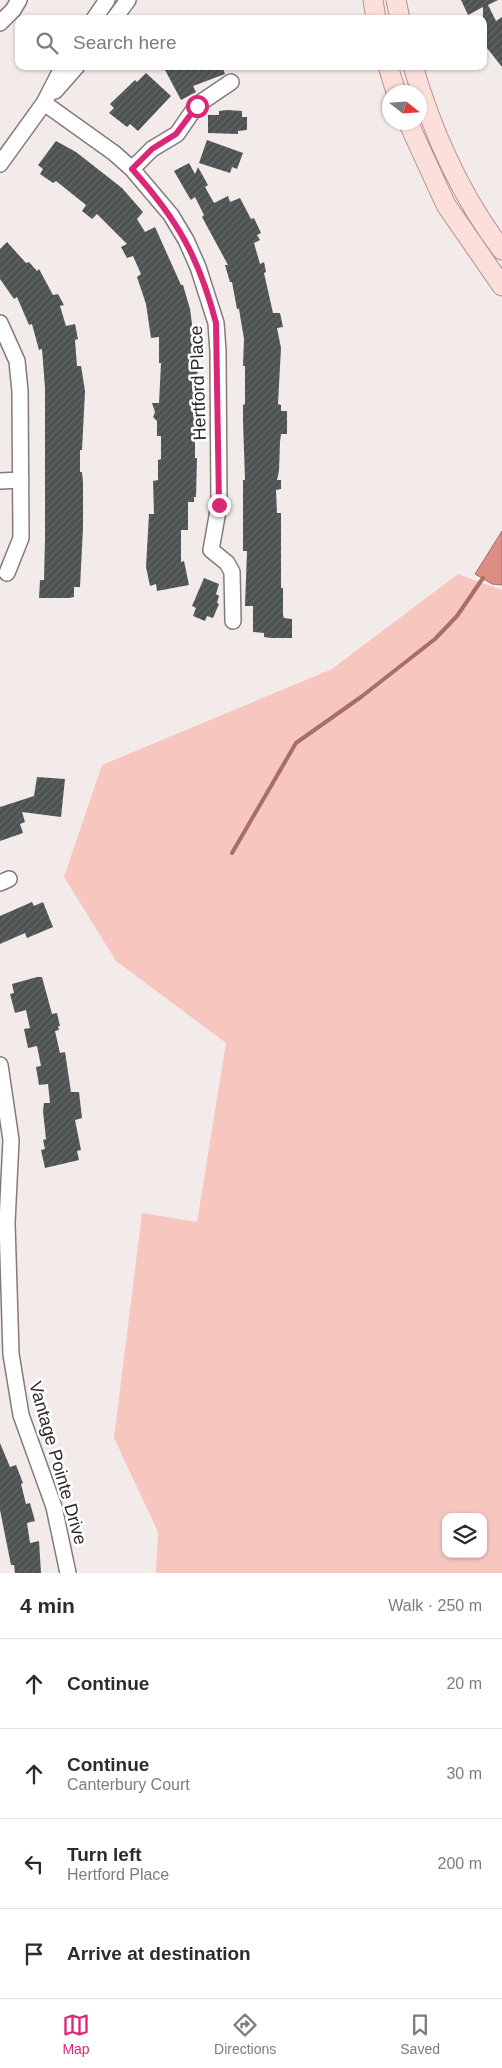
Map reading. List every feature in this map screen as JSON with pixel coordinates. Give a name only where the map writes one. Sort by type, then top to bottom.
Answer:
[{"type":"main road","points":[[373,0],[375,15]]},
{"type":"main road","points":[[396,0],[399,15]]},
{"type":"main road","points":[[389,70],[394,85]]},
{"type":"main road","points":[[414,70],[438,137],[464,192],[502,250]]},
{"type":"main road","points":[[412,130],[446,205],[502,286]]},
{"type":"street","points":[[0,23],[13,10],[19,0]]},
{"type":"street","points":[[97,15],[107,0]]},
{"type":"street","points":[[117,15],[128,0]]},
{"type":"street","points":[[44,103],[61,70]]},
{"type":"street","points":[[0,164],[44,103],[73,70]]},
{"type":"street","points":[[132,169],[152,149],[176,134],[197,106],[230,82]]},
{"type":"street","name":"Hertford Place","points":[[44,103],[114,153],[132,169],[171,215],[186,240],[209,295],[216,323],[219,505],[211,550],[227,563],[232,572],[233,621]]},
{"type":"street","points":[[0,323],[17,361],[20,391],[20,538],[7,572]]},
{"type":"street","points":[[0,481],[21,480]]},
{"type":"street","name":"Vantage Pointe Drive","points":[[0,1065],[4,1110],[11,1140],[4,1297],[11,1354],[21,1415],[54,1507],[68,1573]]},
{"type":"shaded area","points":[[502,531],[502,585],[492,584],[475,574]]},
{"type":"shaded area","points":[[458,574],[502,590],[502,1573],[156,1573],[158,1532],[114,1438],[142,1213],[197,1222],[226,1043],[116,961],[64,877],[102,765],[332,669]]},
{"type":"building","points":[[461,0],[498,0],[488,5],[496,21],[502,17],[502,67],[487,48],[487,15],[483,15],[483,7],[468,15]]},
{"type":"building","points":[[165,70],[224,70],[225,74],[193,86],[196,92],[181,100]]},
{"type":"building","points":[[146,73],[171,96],[138,131],[130,124],[127,127],[109,113],[114,108],[110,104],[135,80],[137,82]]},
{"type":"building","points":[[219,111],[242,111],[242,117],[247,117],[247,130],[238,131],[238,134],[208,133],[208,115],[219,115]]},
{"type":"building","points":[[207,140],[243,153],[237,169],[232,167],[230,173],[199,163]]},
{"type":"building","points":[[56,141],[76,152],[122,188],[143,212],[137,219],[145,232],[155,227],[181,285],[183,285],[190,309],[195,347],[197,347],[198,419],[195,419],[196,497],[194,497],[194,502],[188,502],[188,530],[181,530],[181,562],[184,561],[189,585],[157,591],[156,584],[150,586],[146,567],[149,514],[154,514],[153,481],[158,480],[158,460],[161,459],[161,436],[157,436],[157,421],[153,417],[155,412],[152,403],[159,403],[161,363],[159,363],[159,337],[151,338],[146,304],[137,277],[141,274],[133,256],[127,258],[121,247],[127,244],[97,214],[92,219],[82,211],[86,205],[56,181],[53,183],[40,174],[43,169],[38,165]]},
{"type":"building","points":[[189,163],[195,174],[198,167],[208,185],[205,187],[214,203],[228,196],[230,202],[240,198],[251,219],[254,218],[261,233],[257,235],[260,240],[254,243],[260,264],[264,262],[266,272],[264,273],[273,313],[280,313],[283,327],[277,328],[281,348],[278,404],[281,405],[281,411],[287,411],[287,434],[281,434],[277,480],[281,480],[281,489],[276,490],[277,513],[281,513],[283,615],[284,618],[292,619],[292,638],[264,637],[264,633],[253,632],[253,606],[245,606],[247,551],[243,551],[243,480],[245,480],[243,421],[243,405],[245,404],[244,339],[239,309],[237,309],[232,282],[230,282],[225,265],[228,265],[202,217],[204,215],[195,197],[191,200],[174,171]]},
{"type":"building","points":[[7,242],[26,263],[29,262],[37,271],[39,269],[53,295],[58,294],[64,305],[60,306],[66,326],[75,324],[78,339],[75,340],[77,366],[81,366],[85,391],[82,450],[80,450],[80,472],[82,472],[83,482],[83,528],[80,587],[74,587],[74,597],[69,598],[39,598],[40,580],[44,580],[45,539],[45,388],[42,349],[39,350],[32,324],[29,325],[17,297],[14,299],[0,279],[0,249]]},
{"type":"building","points":[[204,578],[219,584],[216,594],[219,596],[217,603],[219,604],[213,618],[207,616],[205,621],[193,616],[196,608],[192,606]]},
{"type":"building","points":[[37,777],[65,779],[61,817],[22,812],[25,822],[20,824],[23,833],[0,841],[0,807],[34,796]]},
{"type":"building","points":[[32,902],[34,906],[43,902],[53,927],[27,938],[25,933],[0,944],[0,916]]},
{"type":"building","points":[[42,977],[52,1014],[57,1013],[60,1026],[58,1026],[59,1030],[55,1031],[60,1053],[65,1052],[71,1092],[79,1092],[82,1118],[75,1120],[81,1150],[77,1151],[79,1160],[45,1168],[41,1150],[45,1149],[43,1140],[46,1139],[44,1103],[50,1103],[48,1084],[39,1085],[36,1067],[41,1066],[37,1046],[28,1048],[24,1029],[30,1028],[26,1010],[15,1013],[10,994],[14,993],[12,984]]},
{"type":"building","points":[[0,1443],[10,1467],[16,1465],[23,1483],[21,1484],[26,1504],[30,1503],[35,1521],[27,1523],[30,1543],[39,1541],[41,1573],[15,1573],[14,1565],[11,1565],[0,1510]]},
{"type":"waterway","points":[[232,853],[296,743],[361,697],[435,639],[457,616],[483,578]]},
{"type":"route","points":[[197,106],[176,134],[152,149],[132,169],[171,215],[186,240],[209,295],[216,323],[218,351],[219,505]]}]
